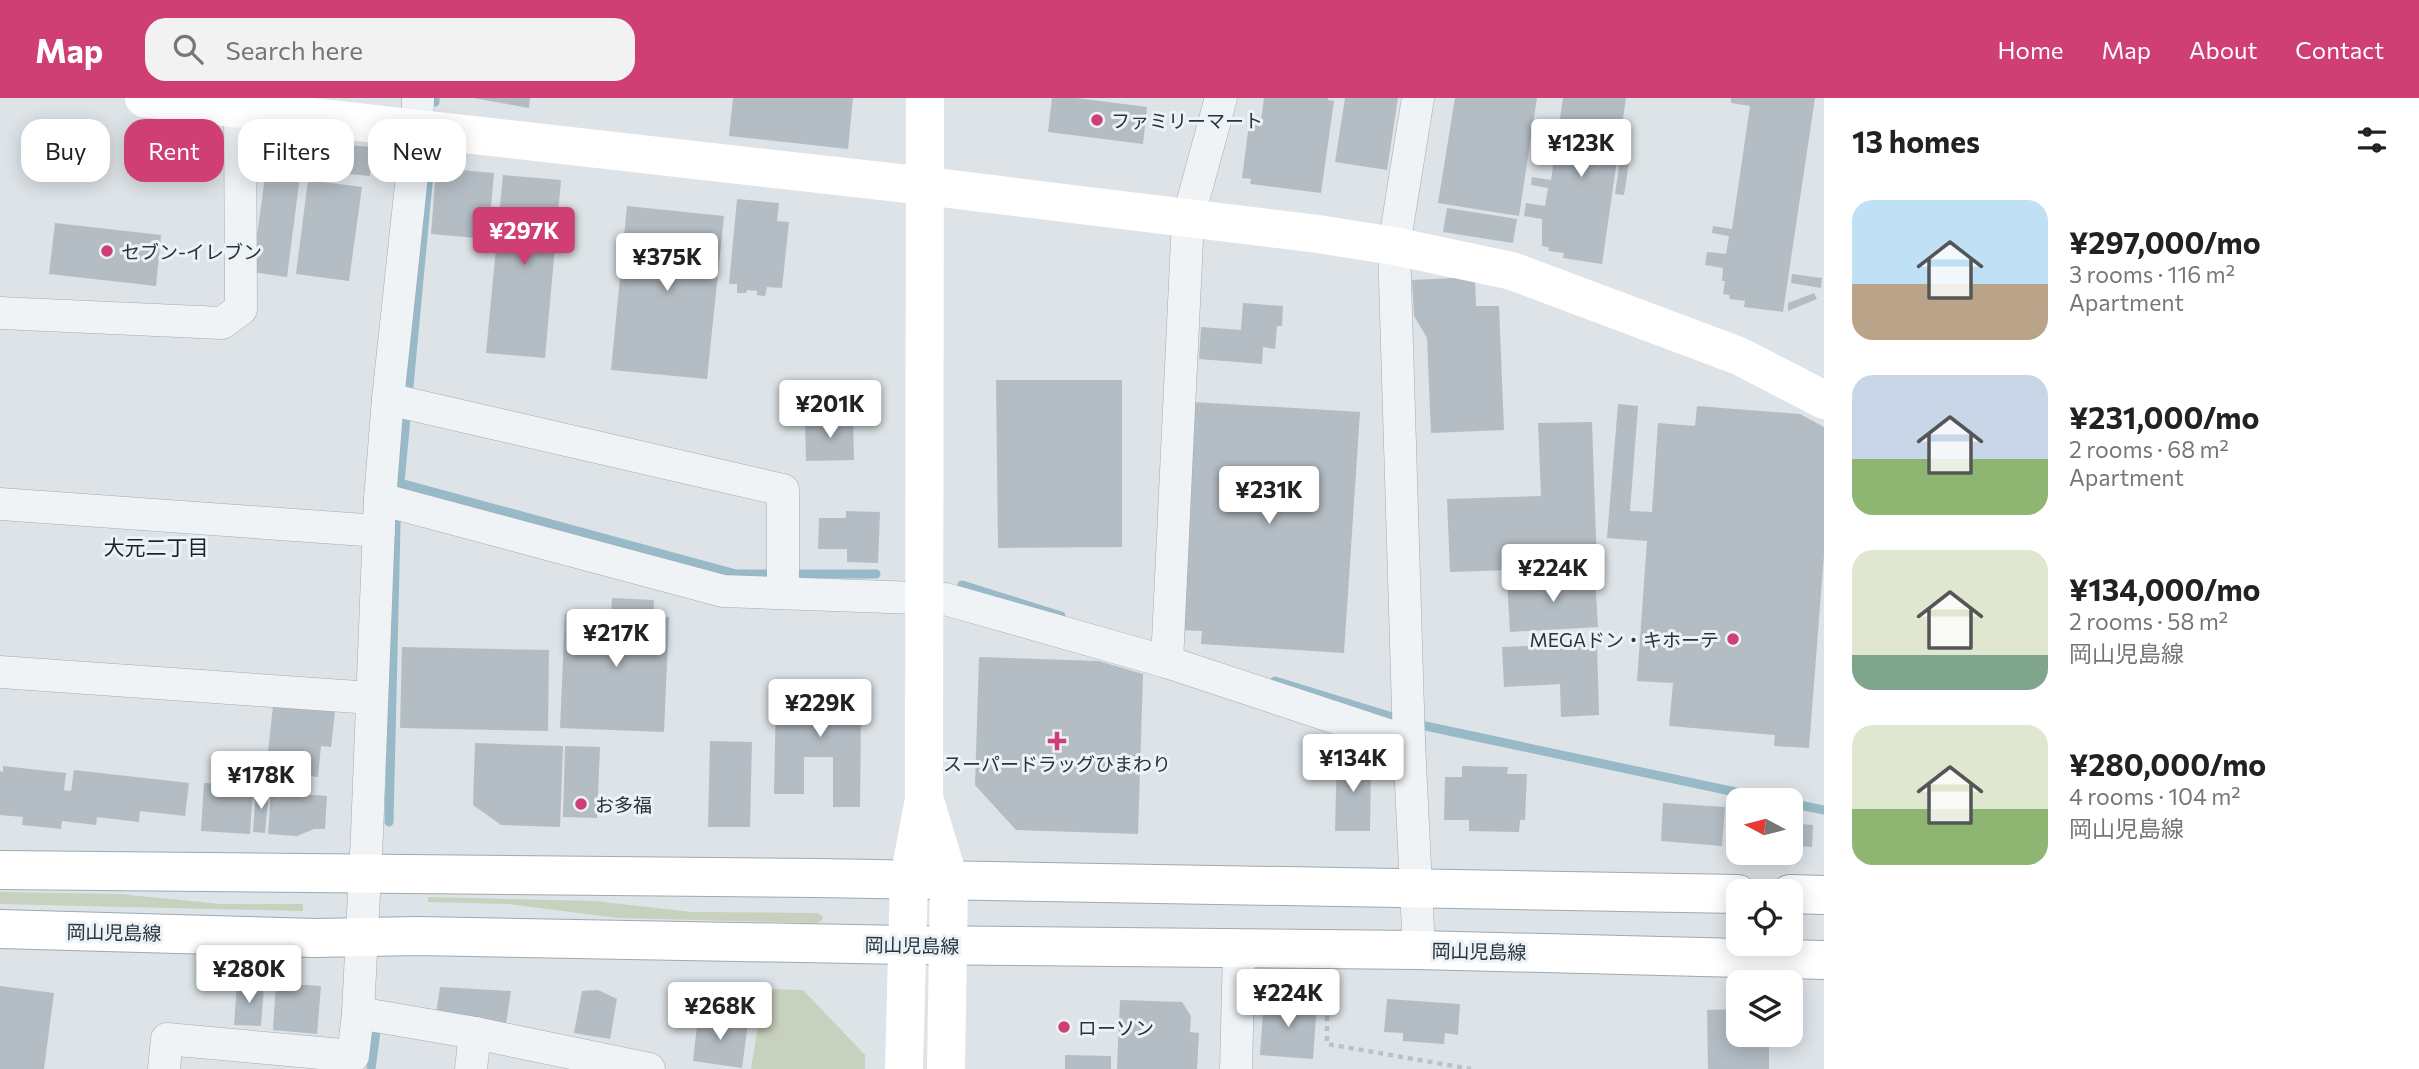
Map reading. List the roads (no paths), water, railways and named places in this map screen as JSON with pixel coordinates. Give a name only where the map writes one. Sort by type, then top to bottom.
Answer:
[{"type":"main road","points":[[144,98],[418,114],[926,186],[1318,234],[1394,246],[1512,271],[1739,356],[1824,400]]},
{"type":"main road","points":[[904,1069],[909,879],[924,799],[925,98]]},
{"type":"main road","points":[[924,799],[948,880],[946,1069]]},
{"type":"main road","points":[[0,870],[909,879],[1726,894]]},
{"type":"main road","points":[[1803,894],[1824,895]]},
{"type":"main road","name":"岡山児島線","points":[[0,929],[360,938],[418,936],[947,946],[1419,950],[1824,960]]},
{"type":"street","points":[[1167,652],[1188,219],[1221,98]]},
{"type":"street","points":[[1418,98],[1394,246],[1409,728],[1419,950]]},
{"type":"street","points":[[0,313],[222,323],[241,309],[240,104]]},
{"type":"street","points":[[163,1069],[167,1040],[290,1060],[353,1056],[358,1013],[372,698],[401,402],[418,114]]},
{"type":"street","points":[[401,402],[783,490],[783,580]]},
{"type":"street","points":[[0,504],[389,509],[723,591],[783,580],[945,599],[1167,652],[1409,728]]},
{"type":"street","points":[[0,672],[372,698]]},
{"type":"street","points":[[1236,1069],[1239,950]]},
{"type":"street","points":[[358,1013],[475,1033],[630,1067]]},
{"type":"street","points":[[471,1069],[475,1033]]},
{"type":"waterway","points":[[389,822],[396,525],[428,182]]},
{"type":"waterway","points":[[400,483],[736,574],[876,574]]},
{"type":"waterway","points":[[962,585],[1061,616]]},
{"type":"waterway","points":[[1275,681],[1402,720]]},
{"type":"waterway","points":[[1416,724],[1726,790]]},
{"type":"waterway","points":[[1803,806],[1824,810]]},
{"type":"waterway","points":[[371,1069],[376,1031]]},
{"type":"place","name":"ファミリーマート","points":[[1097,120]]},
{"type":"place","name":"セブン-イレブン","points":[[107,251]]},
{"type":"place","name":"MEGAドン・キホーテ","points":[[1733,639]]},
{"type":"place","name":"スーパードラッグひまわり","points":[[1057,741]]},
{"type":"place","name":"お多福","points":[[581,804]]},
{"type":"place","name":"ローソン","points":[[1064,1027]]},
{"type":"district","name":"大元二丁目","points":[[156,546]]}]
